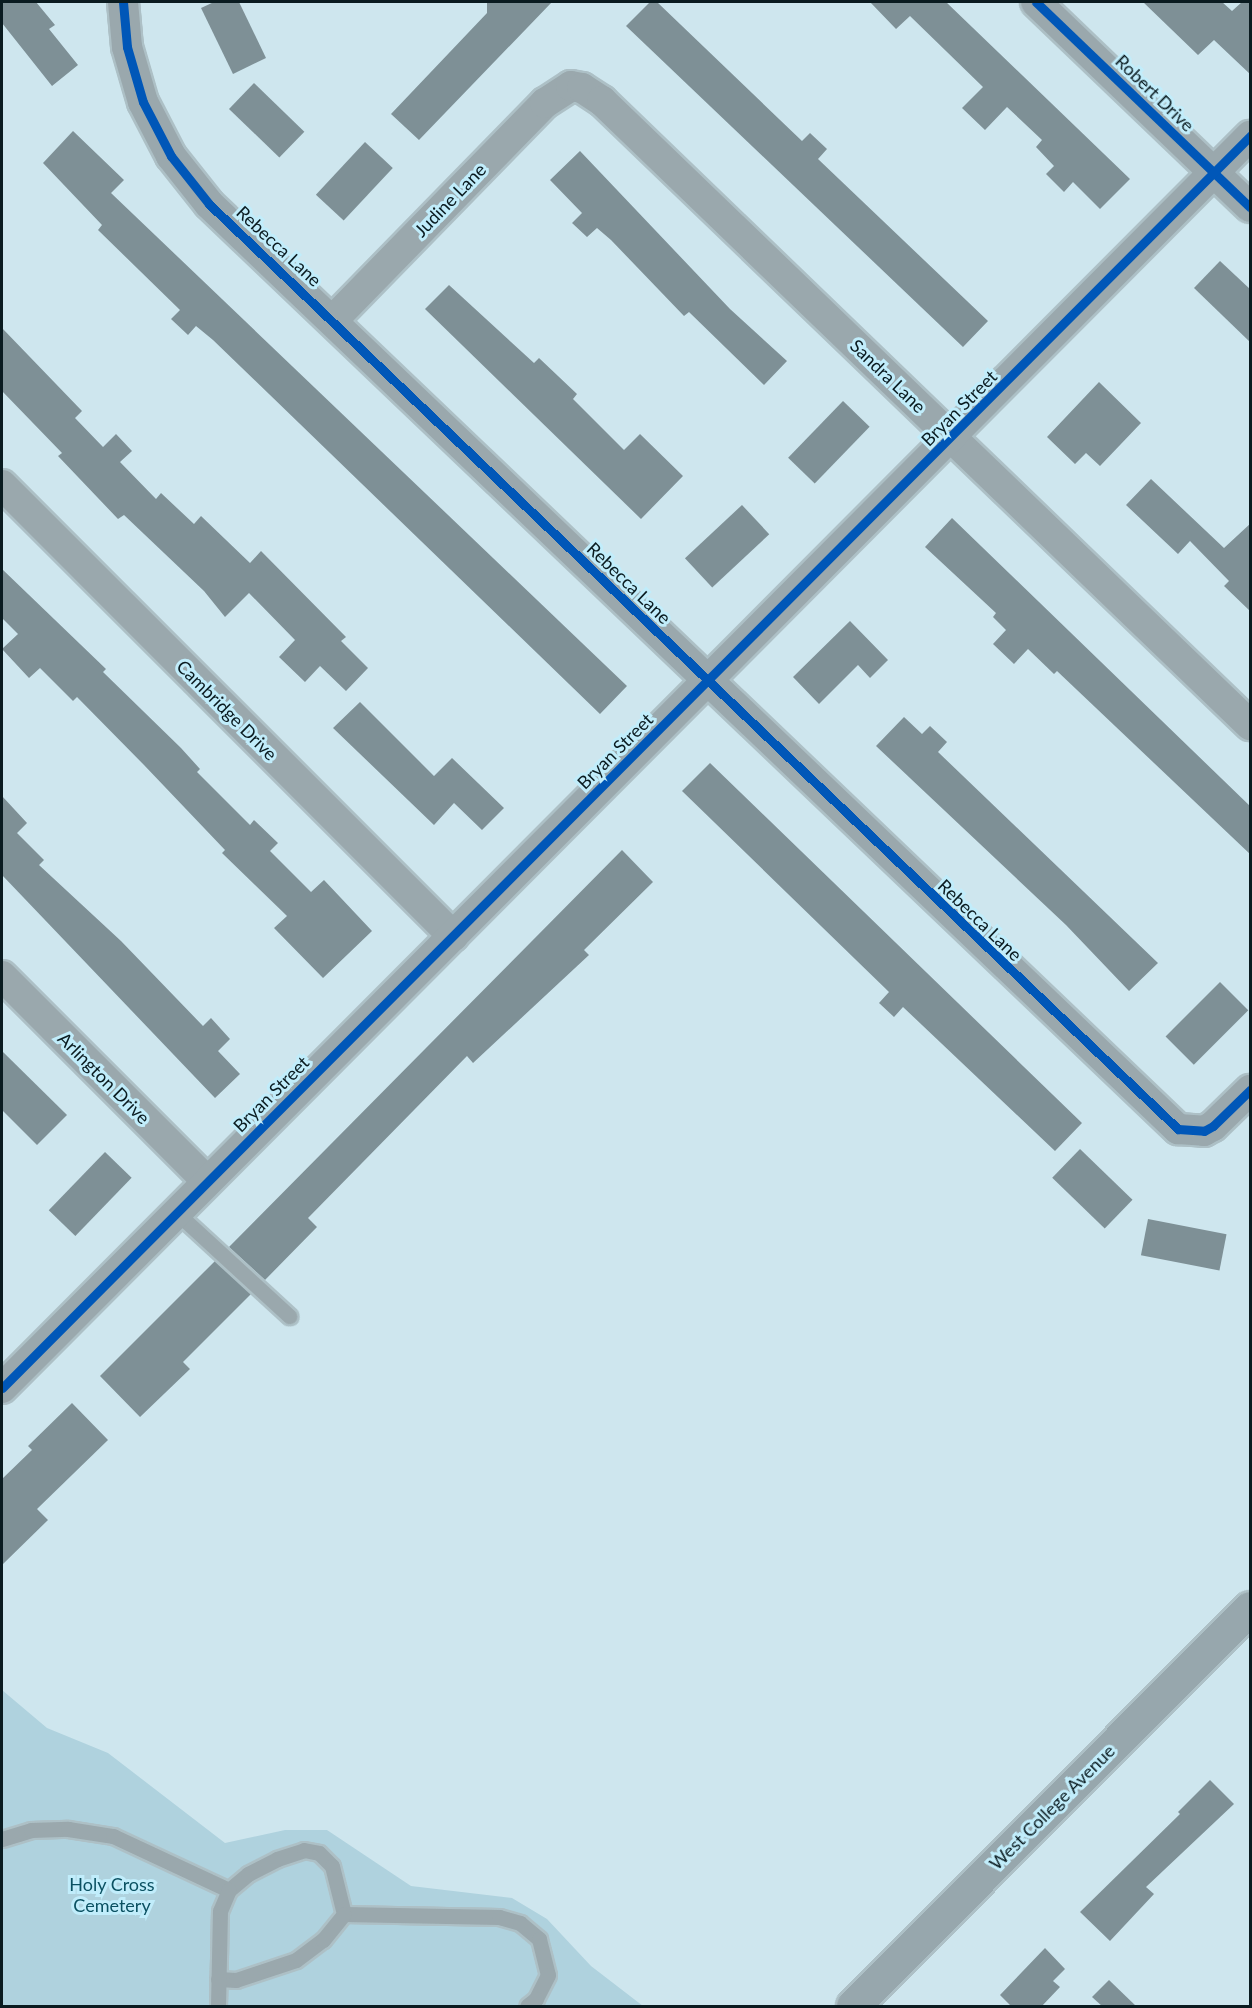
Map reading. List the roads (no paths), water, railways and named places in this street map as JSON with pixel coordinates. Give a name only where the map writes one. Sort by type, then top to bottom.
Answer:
[{"type":"main road","name":"West College Avenue","points":[[853,2007],[1251,1608]]},
{"type":"street","name":"Rebecca Lane","points":[[123,2],[127,47],[143,102],[171,156],[209,204],[333,319],[707,682],[1178,1130],[1195,1131],[1213,1126],[1251,1090]]},
{"type":"street","name":"Robert Drive","points":[[1036,2],[1251,207]]},
{"type":"street","name":"Judine Lane","points":[[333,319],[544,103],[571,86]]},
{"type":"street","name":"Sandra Lane","points":[[571,86],[582,88],[602,101],[1251,725]]},
{"type":"street","name":"Bryan Street","points":[[2,1388],[1251,136]]},
{"type":"street","name":"Cambridge Drive","points":[[2,485],[453,936]]},
{"type":"street","name":"Arlington Drive","points":[[2,976],[207,1181]]},
{"type":"lane","points":[[176,1212],[289,1316]]},
{"type":"lane","points":[[2,1839],[40,1829],[68,1829],[113,1836],[229,1890]]},
{"type":"lane","points":[[219,2007],[220,1911],[229,1890],[258,1869],[304,1850],[319,1853],[332,1866],[344,1914]]},
{"type":"lane","points":[[218,1979],[236,1980],[296,1960],[323,1940],[344,1914]]},
{"type":"lane","points":[[344,1914],[499,1917],[520,1923],[539,1939],[548,1975],[536,1999],[527,2007]]},
{"type":"park label","name":"Holy Cross Cemetery","points":[[112,1895]]}]
